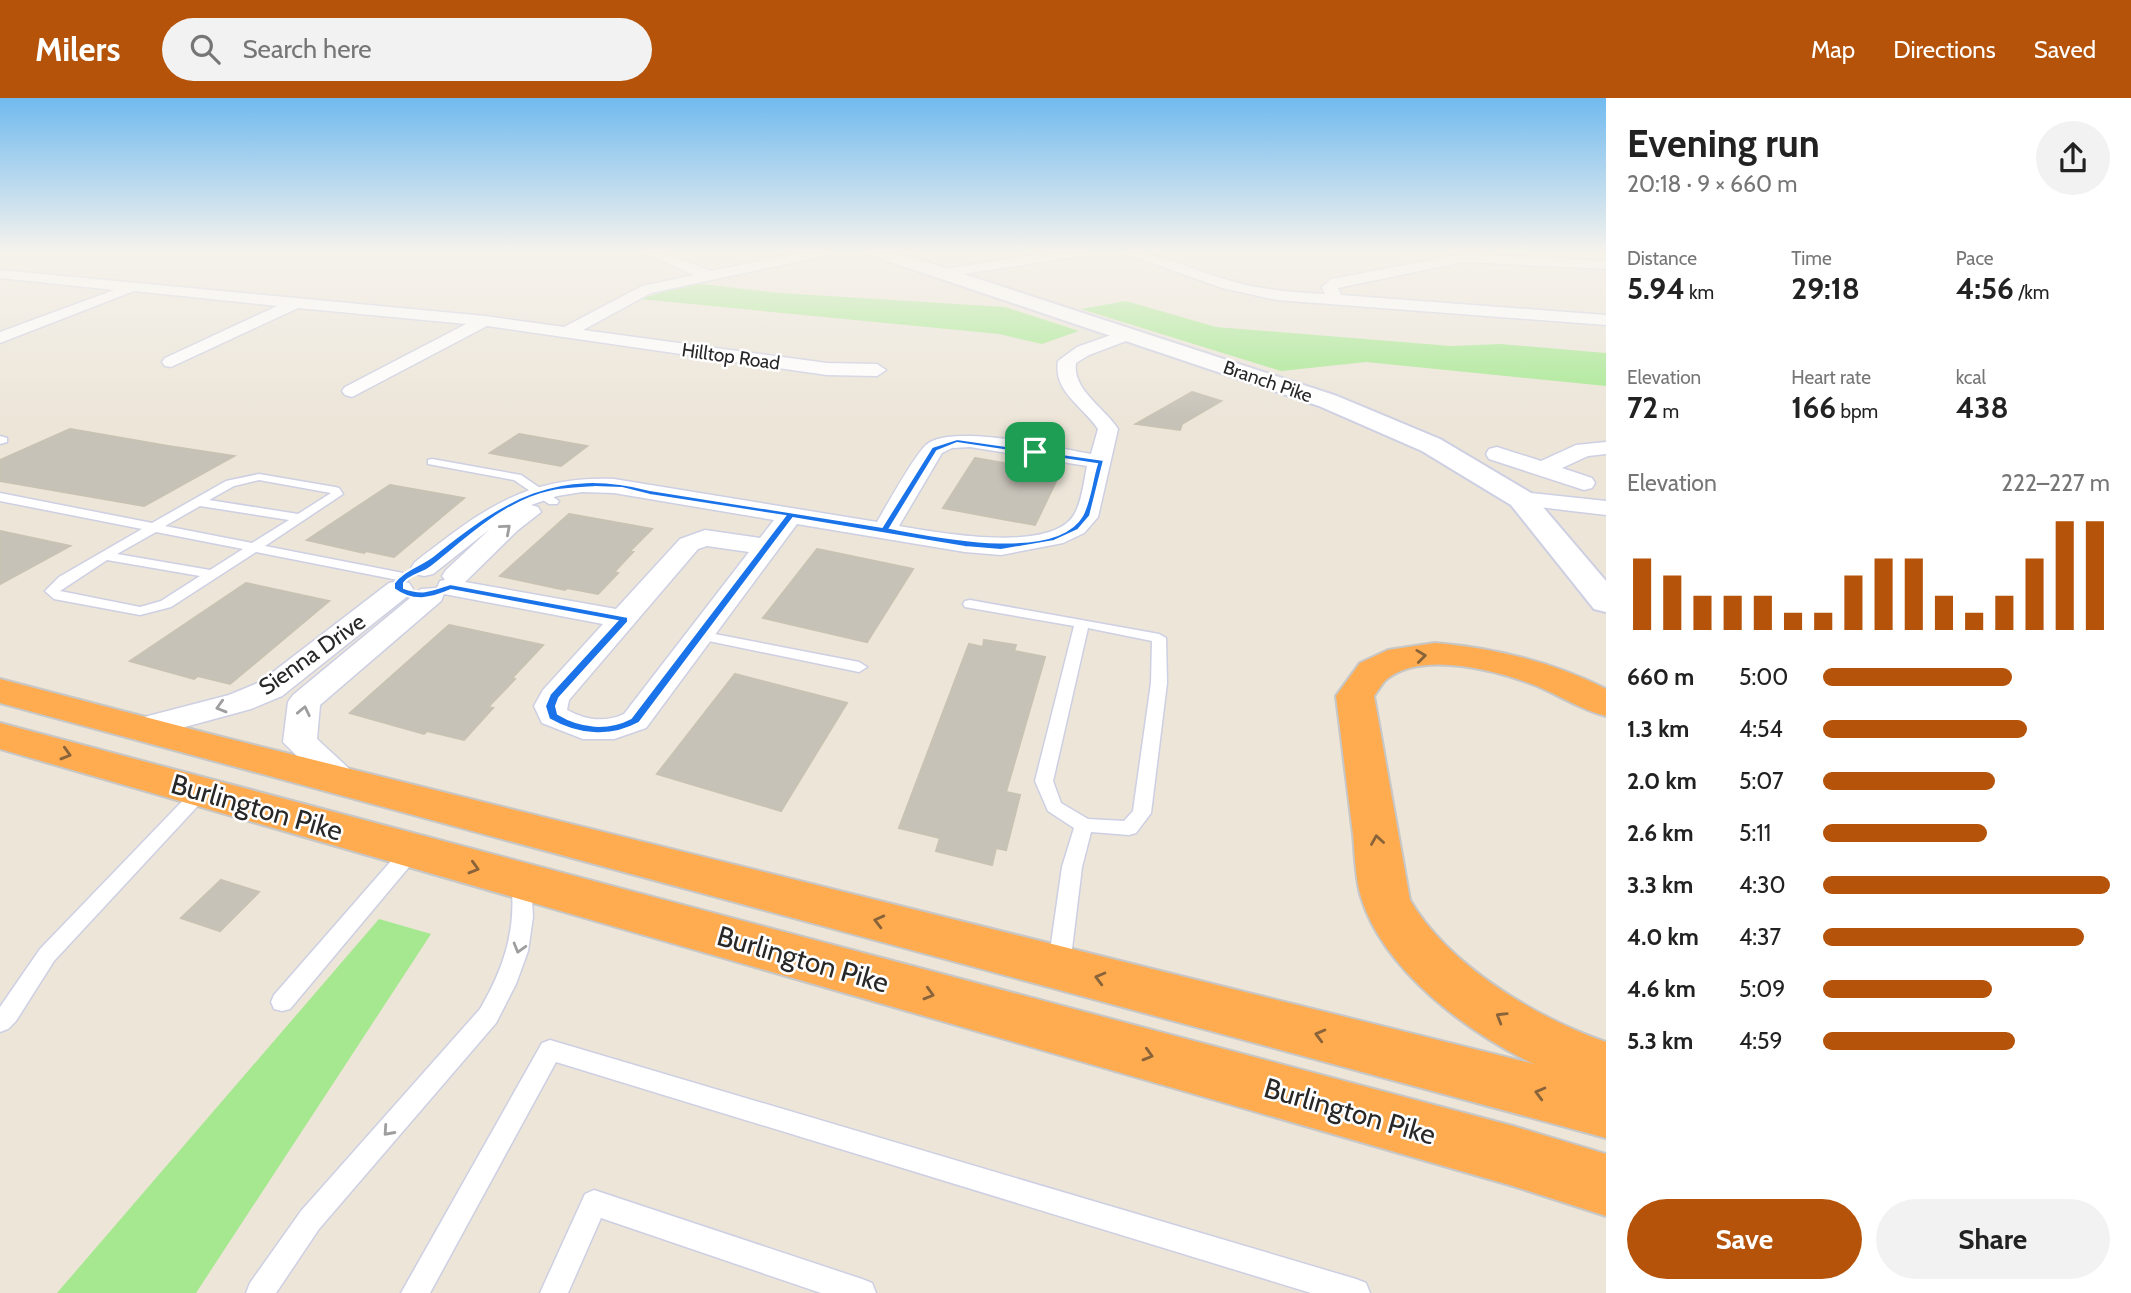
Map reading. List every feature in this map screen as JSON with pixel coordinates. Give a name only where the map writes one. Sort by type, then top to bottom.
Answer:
[{"type":"highway","points":[[1606,705],[1573,687],[1523,668],[1493,660],[1435,654],[1414,656],[1381,666],[1360,684],[1355,696],[1386,900],[1402,931],[1432,967],[1493,1013],[1527,1032],[1606,1068]]},
{"type":"highway","name":"Burlington Pike","points":[[0,691],[137,729],[1606,1110]]},
{"type":"highway","name":"Burlington Pike","points":[[0,736],[1513,1156],[1606,1185]]},
{"type":"highway","points":[[1513,1156],[1606,1194]]},
{"type":"street","points":[[0,338],[83,307]]},
{"type":"street","points":[[171,362],[287,307]]},
{"type":"street","name":"Hilltop Road","points":[[335,307],[485,321],[827,369],[877,370]]},
{"type":"street","points":[[567,332],[612,307]]},
{"type":"street","name":"Branch Pike","points":[[1044,307],[1328,401],[1430,445],[1521,499],[1606,602]]},
{"type":"street","points":[[1427,307],[1606,320]]},
{"type":"street","points":[[352,391],[485,321]]},
{"type":"street","name":"Sienna Drive","points":[[137,729],[240,702],[271,689],[536,508],[547,496],[650,493],[1001,547],[1054,538],[1074,528],[1086,516],[1108,429],[1101,418],[1080,399],[1065,374],[1068,361],[1119,332]]},
{"type":"street","points":[[884,530],[934,449],[948,442],[970,442],[1101,462]]},
{"type":"street","points":[[1543,469],[1584,450],[1606,448]]},
{"type":"street","points":[[1497,454],[1584,483]]},
{"type":"street","points":[[1521,499],[1606,508]]},
{"type":"street","points":[[766,547],[719,539],[696,539],[689,544],[554,696],[551,706],[553,716],[584,729],[604,731],[622,728],[635,720],[791,514]]},
{"type":"street","points":[[427,582],[624,620]]},
{"type":"street","name":"Sienna Drive","points":[[344,783],[300,742],[304,702],[427,582]]},
{"type":"lane","points":[[432,462],[517,477],[547,496]]},
{"type":"lane","points":[[259,477],[335,490],[337,494],[166,604],[140,611],[60,596],[52,590],[64,580],[198,502],[230,483],[259,477]]},
{"type":"lane","points":[[0,498],[427,582]]},
{"type":"lane","points":[[198,502],[300,518]]},
{"type":"lane","points":[[105,556],[212,574]]},
{"type":"lane","points":[[970,604],[1082,623],[1159,638],[1159,683],[1142,813],[1129,828],[1084,825],[1054,807],[1044,781],[1082,623]]},
{"type":"lane","points":[[699,635],[859,667]]},
{"type":"lane","points":[[0,1021],[8,1014],[47,956],[201,792]]},
{"type":"lane","points":[[1058,967],[1072,867],[1084,825]]},
{"type":"lane","points":[[282,1002],[412,850]]},
{"type":"lane","points":[[260,1293],[310,1220],[488,1016],[511,973],[521,943],[525,915],[521,881]]},
{"type":"lane","points":[[415,1293],[551,1051],[1356,1293]]},
{"type":"lane","points":[[554,1293],[594,1203],[862,1293]]},
{"type":"green space","points":[[720,307],[1005,307],[1079,331],[1042,344],[999,334]]},
{"type":"green space","points":[[1146,307],[1216,327],[1451,346],[1500,344],[1606,353],[1606,386],[1366,362],[1281,371],[1081,309]]},
{"type":"green space","points":[[379,919],[431,934],[196,1293],[57,1293]]},
{"type":"building","points":[[1192,392],[1221,401],[1182,424],[1180,430],[1136,424]]},
{"type":"building","points":[[70,429],[234,456],[144,506],[0,481],[0,460]]},
{"type":"building","points":[[519,434],[587,446],[561,466],[490,453]]},
{"type":"building","points":[[975,458],[1060,473],[1035,525],[943,508]]},
{"type":"building","points":[[390,485],[464,498],[394,557],[307,540]]},
{"type":"building","points":[[569,514],[652,529],[629,552],[633,552],[598,594],[500,576]]},
{"type":"building","points":[[0,531],[70,546],[0,584]]},
{"type":"building","points":[[817,549],[913,569],[867,642],[763,618]]},
{"type":"building","points":[[246,583],[329,601],[230,684],[198,676],[194,679],[130,661]]},
{"type":"building","points":[[449,625],[543,645],[512,678],[515,679],[488,707],[493,708],[464,740],[427,731],[424,734],[350,713]]},
{"type":"building","points":[[984,640],[1016,645],[1014,651],[1045,657],[1006,792],[1020,795],[1006,850],[996,848],[992,865],[936,851],[940,838],[899,828],[969,644],[983,647]]},
{"type":"building","points":[[735,674],[847,703],[781,811],[657,774]]},
{"type":"building","points":[[221,880],[259,892],[220,931],[181,918]]},
{"type":"route","points":[[1035,452],[957,441],[940,445],[934,449],[884,530],[791,514],[650,493],[608,484],[540,491],[505,506],[482,521],[424,568],[403,577],[399,589],[406,594],[418,596],[442,592],[450,587],[624,620],[554,696],[551,706],[553,716],[584,729],[604,731],[622,728],[635,720],[791,514],[965,544],[1001,547],[1054,538],[1074,528],[1086,516],[1101,462],[1035,452]]}]
